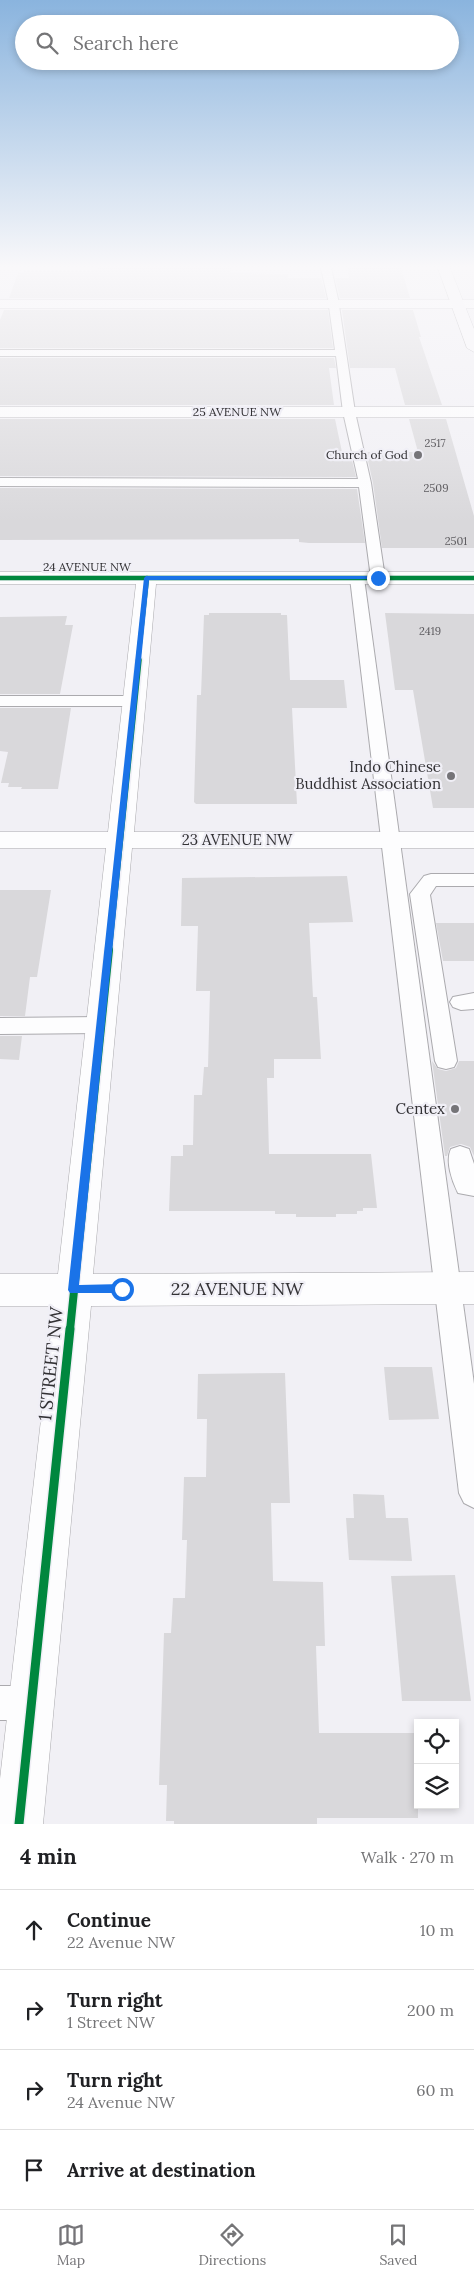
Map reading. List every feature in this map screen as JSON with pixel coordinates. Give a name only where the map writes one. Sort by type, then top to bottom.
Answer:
[{"type":"street","name":"25 AVENUE NW","points":[[0,412],[474,412]]},
{"type":"street","name":"24 AVENUE NW","points":[[0,578],[474,578]]},
{"type":"street","name":"1 STREET NW","points":[[19,1824],[16,1703],[73,1290],[146,578]]},
{"type":"street","name":"23 AVENUE NW","points":[[0,840],[474,840]]},
{"type":"street","name":"22 AVENUE NW","points":[[0,1290],[462,1288]]},
{"type":"lane","points":[[340,353],[349,412],[366,483],[367,578],[389,840],[462,1288],[474,1492]]},
{"type":"lane","points":[[0,482],[366,483]]},
{"type":"lane","points":[[0,701],[134,702]]},
{"type":"lane","points":[[446,1061],[420,894],[431,880],[474,880]]},
{"type":"lane","points":[[0,1026],[101,1025]]},
{"type":"lane","points":[[460,1156],[467,1186],[474,1186]]},
{"type":"building","points":[[348,353],[424,353],[442,405],[405,405],[395,368],[350,368]]},
{"type":"building","points":[[0,358],[334,358],[336,368],[329,368],[334,405],[0,405]]},
{"type":"building","points":[[0,419],[335,419],[342,452],[350,452],[356,477],[0,476]]},
{"type":"building","points":[[409,419],[446,419],[474,516],[474,548],[382,548],[373,483],[366,452],[418,452]]},
{"type":"building","points":[[0,488],[357,489],[365,543],[309,543],[299,542],[299,539],[0,540]]},
{"type":"building","points":[[209,613],[281,613],[281,615],[287,615],[290,680],[344,680],[347,708],[292,708],[297,804],[196,804],[194,802],[197,695],[201,695],[204,615],[209,615]]},
{"type":"building","points":[[385,613],[474,614],[474,808],[433,808],[413,690],[395,690]]},
{"type":"building","points":[[67,616],[65,625],[73,625],[60,694],[0,694],[0,617]]},
{"type":"building","points":[[0,708],[71,708],[58,789],[21,789],[22,787],[8,787],[9,783],[1,783],[8,752],[0,751]]},
{"type":"building","points":[[347,876],[353,922],[309,923],[313,997],[317,997],[321,1059],[274,1059],[274,1078],[267,1078],[269,1154],[371,1154],[377,1208],[363,1208],[363,1211],[357,1211],[357,1214],[336,1214],[336,1217],[296,1217],[296,1214],[275,1214],[275,1211],[169,1211],[171,1156],[183,1156],[183,1145],[193,1145],[194,1095],[202,1095],[204,1067],[208,1067],[210,991],[196,991],[198,926],[181,926],[182,878]]},
{"type":"building","points":[[0,890],[51,890],[37,977],[30,977],[25,1016],[0,1016]]},
{"type":"building","points":[[436,923],[474,923],[474,961],[443,961]]},
{"type":"building","points":[[0,1036],[22,1036],[19,1060],[0,1059]]},
{"type":"building","name":"Centex","points":[[432,1061],[438,1069],[446,1071],[456,1068],[459,1061],[474,1061],[474,1156],[470,1147],[461,1144],[450,1147],[447,1156],[445,1156]]},
{"type":"building","points":[[384,1367],[432,1367],[439,1419],[389,1420]]},
{"type":"building","points":[[285,1373],[290,1503],[271,1503],[273,1581],[323,1582],[325,1646],[316,1646],[319,1733],[414,1733],[414,1809],[418,1809],[418,1818],[317,1818],[317,1824],[174,1824],[174,1821],[166,1821],[167,1785],[159,1785],[164,1633],[171,1633],[173,1598],[185,1598],[187,1540],[182,1540],[184,1477],[206,1477],[207,1419],[197,1419],[198,1374]]},
{"type":"building","points":[[353,1494],[384,1495],[386,1518],[408,1518],[412,1561],[349,1560],[346,1518],[354,1518]]},
{"type":"building","points":[[455,1575],[471,1701],[402,1701],[391,1576]]},
{"type":"cycle path","points":[[0,578],[474,578]]},
{"type":"cycle path","points":[[19,1824],[147,578]]},
{"type":"place","name":"Church of God","points":[[418,455]]},
{"type":"place","name":"Indo Chinese Buddhist Association","points":[[451,776]]},
{"type":"place","name":"Centex","points":[[455,1109]]},
{"type":"route","points":[[122,1289],[73,1290],[146,578],[378,578]]}]
